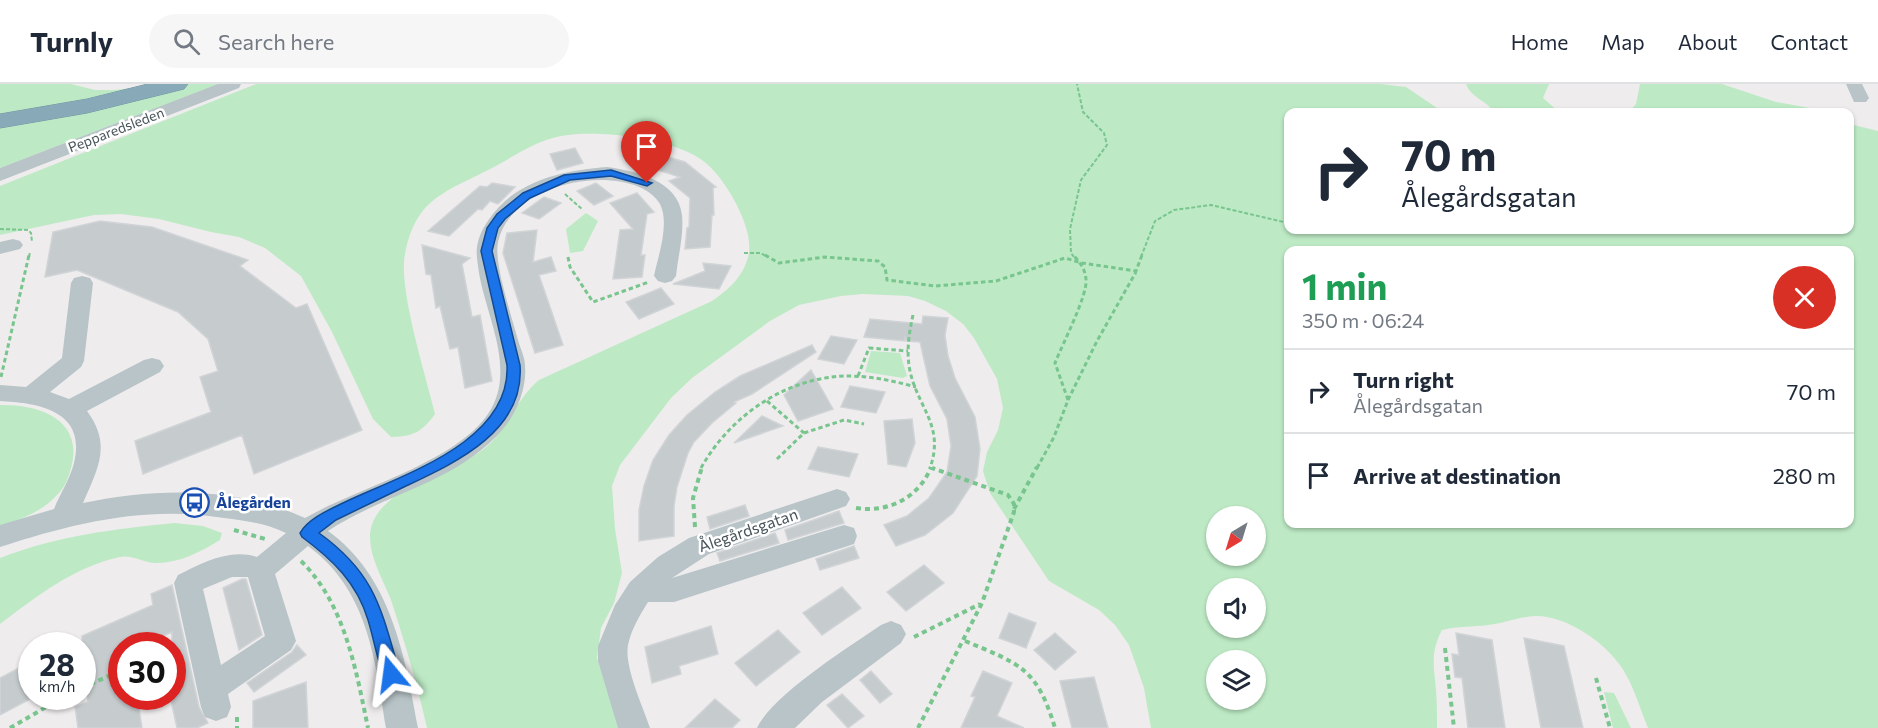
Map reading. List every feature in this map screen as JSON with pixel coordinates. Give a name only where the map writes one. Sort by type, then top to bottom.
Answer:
[{"type":"highway","points":[[95,84],[136,84]]},
{"type":"highway","points":[[0,122],[97,104],[176,84]]},
{"type":"street","name":"Pepparedsleden","points":[[0,175],[233,84]]},
{"type":"street","points":[[260,570],[331,516],[454,457],[476,441],[498,420],[507,406],[515,380],[514,365],[488,263],[488,241],[497,222],[512,206],[552,183],[583,174],[611,173],[635,178],[656,189],[668,201],[672,218],[665,276]]},
{"type":"street","points":[[32,394],[72,361],[82,283]]},
{"type":"street","points":[[70,409],[152,366]]},
{"type":"street","points":[[0,393],[32,394],[55,401],[70,409],[88,431],[90,445],[87,462],[64,518]]},
{"type":"street","name":"Ålegårdsgatan","points":[[634,728],[613,661],[613,646],[625,614],[640,591],[668,565],[699,546],[837,499]]},
{"type":"street","points":[[0,536],[34,524],[133,505],[195,502],[254,511],[276,517],[308,533],[336,554],[362,584],[375,617],[396,692],[402,728]]},
{"type":"street","points":[[640,591],[674,590],[844,536]]},
{"type":"street","points":[[238,564],[249,564],[260,570],[281,641],[214,698],[188,583],[221,568],[238,564]]},
{"type":"street","points":[[773,728],[811,692],[891,634]]},
{"type":"path","points":[[1068,400],[1055,363],[1082,300],[1087,281],[1082,265],[1071,253],[1070,229],[1081,180],[1107,144],[1104,133],[1083,112],[1077,84]]},
{"type":"path","points":[[552,183],[584,210]]},
{"type":"path","points":[[918,728],[982,603],[1014,509],[1054,437],[1068,400],[1097,341],[1136,271],[1155,221],[1174,210],[1211,205],[1284,222]]},
{"type":"path","points":[[0,228],[28,230],[32,233],[32,241],[0,378]]},
{"type":"path","points":[[744,253],[761,253],[779,263],[825,257],[878,261],[885,267],[887,280],[935,286],[996,281],[1065,258],[1082,265],[1116,265],[1136,271]]},
{"type":"path","points":[[568,257],[570,267],[593,302],[607,299],[665,276]]},
{"type":"path","points":[[837,499],[855,508],[870,511],[886,509],[914,493],[925,481],[932,468],[935,456],[932,421],[909,366],[908,337],[913,315]]},
{"type":"path","points":[[858,376],[869,348],[908,351]]},
{"type":"path","points":[[699,546],[693,500],[700,465],[720,437],[739,420],[767,401],[810,383],[834,378],[858,376],[885,379],[916,387]]},
{"type":"path","points":[[767,401],[804,433]]},
{"type":"path","points":[[777,459],[804,433],[844,420],[864,424]]},
{"type":"path","points":[[932,468],[1008,495],[1014,504],[1014,509]]},
{"type":"path","points":[[891,634],[902,638],[913,638],[982,603]]},
{"type":"path","points":[[964,641],[1009,660],[1031,675],[1039,685],[1055,728]]},
{"type":"path","points":[[1445,648],[1454,728]]},
{"type":"path","points":[[1596,678],[1610,728]]},
{"type":"path","points":[[10,728],[41,710]]},
{"type":"green space","points":[[0,84],[71,84],[95,90],[115,90],[166,84],[0,116]]},
{"type":"green space","points":[[189,84],[219,84],[0,168],[0,125]]},
{"type":"green space","points":[[256,84],[1381,84],[1406,87],[1437,108],[1284,108],[1284,234],[1854,234],[1854,125],[1878,131],[1878,728],[1648,728],[1633,690],[1616,659],[1579,629],[1558,620],[1540,616],[1442,630],[1434,659],[1437,728],[1151,728],[1144,688],[1129,645],[1115,625],[1099,610],[1049,581],[990,493],[983,471],[987,452],[998,430],[1003,408],[997,379],[974,338],[963,324],[946,311],[925,301],[908,296],[863,294],[799,305],[770,321],[692,378],[671,398],[620,465],[612,486],[615,529],[622,573],[614,603],[601,628],[597,658],[620,728],[427,728],[391,600],[372,553],[370,532],[375,518],[383,507],[397,495],[461,463],[485,448],[539,380],[712,301],[729,288],[743,271],[749,246],[744,221],[731,195],[716,173],[705,162],[684,150],[640,138],[580,134],[557,137],[536,144],[443,193],[424,210],[416,221],[405,254],[404,269],[409,310],[435,414],[416,432],[406,436],[391,437],[373,419],[332,332],[301,276],[265,248],[239,237],[159,219],[121,214],[94,215],[0,235],[0,186]]},
{"type":"green space","points":[[1466,84],[1549,84],[1543,98],[1554,108],[1490,108],[1468,89]]},
{"type":"green space","points":[[1640,84],[1722,84],[1776,102],[1810,108],[1632,108],[1636,104]]},
{"type":"green space","points":[[586,213],[598,221],[583,251],[570,253],[566,229]]},
{"type":"green space","points":[[871,351],[900,353],[907,376],[903,378],[865,372]]},
{"type":"green space","points":[[0,405],[28,407],[54,417],[70,435],[73,448],[70,473],[59,493],[37,511],[0,526]]},
{"type":"green space","points":[[174,523],[203,526],[222,533],[220,540],[197,553],[165,563],[151,563],[124,556],[87,568],[42,593],[0,624],[0,558],[64,539]]},
{"type":"green space","points":[[1604,692],[1614,693],[1631,728],[1613,728]]},
{"type":"building","points":[[575,148],[583,163],[557,170],[550,154]]},
{"type":"building","points":[[661,155],[685,162],[716,187],[713,188],[714,215],[712,215],[710,247],[685,249],[689,227],[690,198],[669,181],[680,177],[639,164]]},
{"type":"building","points":[[492,183],[515,187],[498,204],[490,201],[482,210],[478,209],[449,236],[428,231],[480,186],[487,187]]},
{"type":"building","points":[[596,183],[613,196],[594,205],[577,191]]},
{"type":"building","points":[[637,193],[654,212],[647,214],[641,255],[645,255],[642,277],[613,279],[620,230],[633,229],[610,203]]},
{"type":"building","points":[[544,197],[561,203],[539,219],[522,213]]},
{"type":"building","points":[[100,221],[152,227],[248,260],[240,266],[296,308],[307,304],[362,430],[254,474],[242,435],[143,474],[135,441],[211,412],[200,377],[218,371],[208,339],[178,312],[77,270],[45,277],[53,232]]},
{"type":"building","points":[[537,230],[533,262],[551,257],[556,271],[539,275],[563,345],[535,353],[503,253],[507,233]]},
{"type":"building","points":[[422,245],[470,258],[462,264],[472,317],[480,315],[492,381],[465,388],[458,347],[450,349],[440,306],[436,308],[431,275],[426,274]]},
{"type":"building","points":[[703,263],[731,266],[719,289],[673,284],[705,271]]},
{"type":"building","points":[[661,288],[674,304],[639,319],[626,302]]},
{"type":"building","points":[[923,316],[948,318],[945,335],[948,356],[955,378],[975,417],[980,449],[977,476],[953,513],[925,535],[896,546],[884,525],[907,516],[929,498],[947,472],[951,446],[947,419],[930,386],[920,342],[907,341],[905,338],[905,341],[864,337],[870,319],[922,324]]},
{"type":"building","points":[[831,336],[857,340],[844,364],[818,359]]},
{"type":"building","points":[[812,345],[816,352],[752,394],[734,402],[736,403],[694,442],[677,487],[674,506],[674,536],[639,541],[639,510],[644,486],[653,460],[669,435],[687,415],[715,392],[740,376]]},
{"type":"building","points":[[811,370],[833,409],[798,421],[784,395]]},
{"type":"building","points":[[850,386],[885,392],[876,413],[841,407]]},
{"type":"building","points":[[762,416],[783,426],[734,443]]},
{"type":"building","points":[[912,419],[915,443],[906,467],[888,464],[884,421]]},
{"type":"building","points":[[818,447],[858,454],[849,477],[808,469]]},
{"type":"building","points":[[745,505],[749,516],[710,529],[707,517]]},
{"type":"building","points":[[839,511],[844,523],[788,540],[785,530]]},
{"type":"building","points":[[775,533],[779,543],[720,561],[717,553]]},
{"type":"building","points":[[854,546],[859,558],[820,570],[816,559]]},
{"type":"building","points":[[924,565],[944,583],[906,611],[887,592]]},
{"type":"building","points":[[246,579],[262,635],[239,650],[223,588]]},
{"type":"building","points":[[172,585],[182,632],[108,632],[108,710],[139,710],[142,728],[78,728],[75,710],[96,710],[96,632],[91,632],[153,605],[151,594]]},
{"type":"building","points":[[842,587],[861,608],[822,635],[803,613]]},
{"type":"building","points":[[1009,613],[1036,623],[1026,648],[999,638]]},
{"type":"building","points":[[711,626],[718,654],[679,666],[681,674],[652,683],[645,647]]},
{"type":"building","points":[[778,630],[800,652],[756,686],[735,663]]},
{"type":"building","points":[[1055,633],[1076,652],[1055,670],[1034,650]]},
{"type":"building","points":[[1456,633],[1492,640],[1505,728],[1468,728],[1462,678],[1455,677],[1452,654],[1459,655]]},
{"type":"building","points":[[1524,638],[1564,646],[1583,728],[1541,728]]},
{"type":"building","points":[[297,645],[306,655],[254,692],[247,683],[292,652]]},
{"type":"building","points":[[186,648],[199,707],[208,723],[197,728],[177,728],[173,710],[186,710]]},
{"type":"building","points":[[18,668],[18,705],[0,715],[0,678]]},
{"type":"building","points":[[871,671],[892,694],[880,703],[860,680]]},
{"type":"building","points":[[983,671],[1012,683],[997,716],[1024,728],[961,728],[975,697],[971,696]]},
{"type":"building","points":[[1094,677],[1108,728],[1072,728],[1060,681]]},
{"type":"building","points":[[306,682],[308,728],[253,728],[253,701]]},
{"type":"building","points":[[842,694],[864,716],[848,728],[827,705]]},
{"type":"building","points":[[715,699],[740,720],[732,728],[685,728]]},
{"type":"place","name":"Ålegården","points":[[195,502]]},
{"type":"route","points":[[391,674],[375,617],[362,584],[336,554],[308,533],[331,516],[454,457],[484,434],[498,420],[507,406],[513,392],[514,365],[486,251],[493,228],[501,216],[526,195],[568,177],[611,173],[622,174],[647,183]]}]
